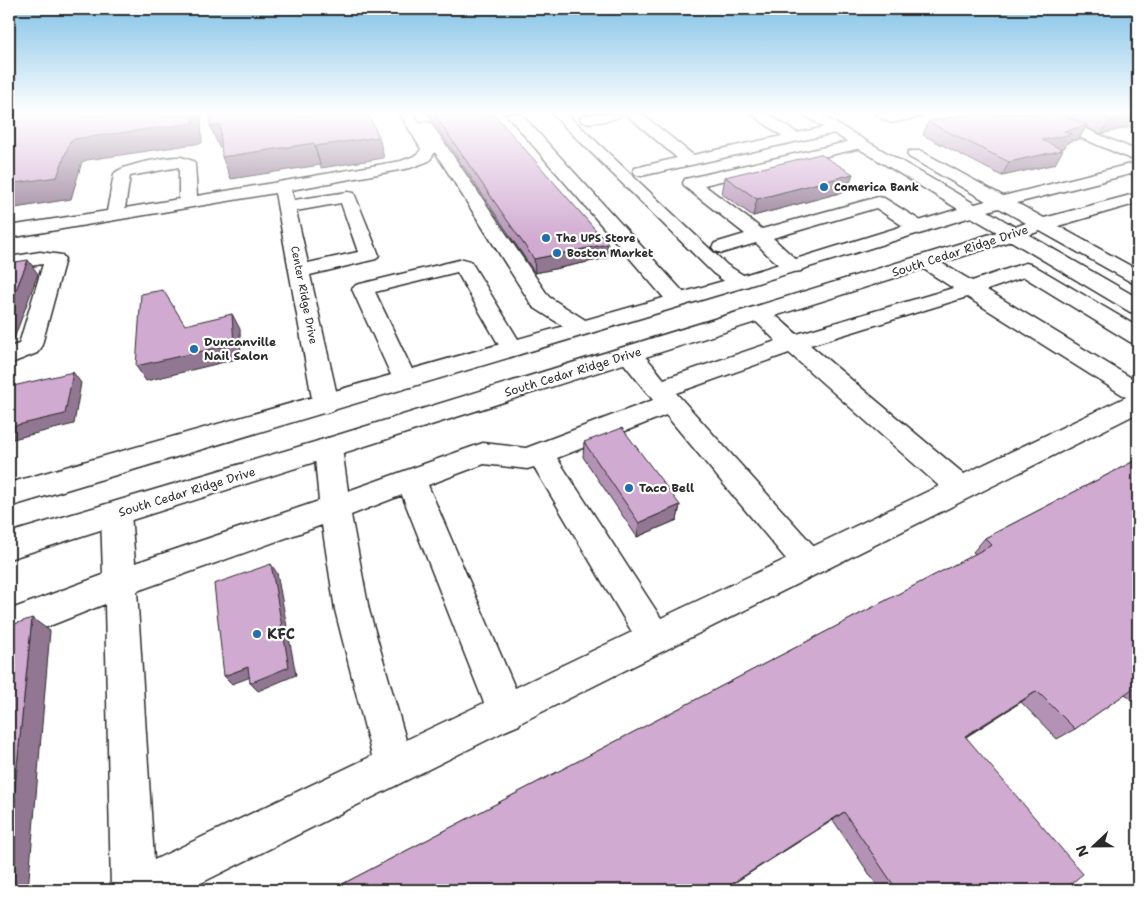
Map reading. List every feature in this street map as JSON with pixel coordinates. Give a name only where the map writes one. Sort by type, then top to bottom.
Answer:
[{"type":"main road","points":[[9,232],[116,216],[404,165],[424,156]]},
{"type":"main road","points":[[446,156],[541,302],[582,328]]},
{"type":"main road","points":[[550,156],[678,300]]},
{"type":"main road","points":[[557,164],[604,156],[631,161],[690,161],[713,156]]},
{"type":"main road","points":[[604,156],[720,269],[742,282]]},
{"type":"main road","points":[[684,156],[690,161]]},
{"type":"main road","points":[[794,267],[759,236],[691,182],[807,156]]},
{"type":"main road","points":[[881,156],[1138,307]]},
{"type":"main road","points":[[918,156],[1138,278]]},
{"type":"main road","points":[[631,161],[741,266],[742,282],[759,314],[962,489]]},
{"type":"main road","points":[[116,216],[122,174],[130,170],[180,162],[187,164],[188,203]]},
{"type":"main road","points":[[9,495],[794,267],[1000,202],[1138,167]]},
{"type":"main road","name":"Center Ridge Drive","points":[[282,186],[326,404],[328,448],[335,508],[352,610],[394,766]]},
{"type":"main road","points":[[286,207],[348,196],[369,255],[299,270]]},
{"type":"main road","name":"South Cedar Ridge Drive","points":[[9,546],[1042,225],[1138,198]]},
{"type":"main road","points":[[722,248],[878,202],[919,228]]},
{"type":"main road","points":[[9,263],[40,258],[55,259],[29,348],[10,357]]},
{"type":"main road","points":[[926,262],[1138,393]]},
{"type":"main road","points":[[405,380],[364,289],[463,265],[512,349]]},
{"type":"main road","points":[[9,626],[120,583],[335,508],[482,453],[527,459],[664,396],[793,343],[970,289],[1026,269],[1138,337]]},
{"type":"main road","points":[[628,355],[809,563]]},
{"type":"main road","points":[[140,890],[1138,402]]},
{"type":"main road","points":[[540,454],[655,639]]},
{"type":"main road","points":[[412,480],[506,712]]},
{"type":"main road","points":[[116,514],[132,890]]},
{"type":"building","points":[[9,156],[65,156],[57,177],[9,184]]},
{"type":"building","points":[[463,156],[531,156],[608,244],[534,259]]},
{"type":"building","points":[[812,156],[823,156],[853,174],[757,199],[725,177]]},
{"type":"building","points":[[997,156],[1036,156],[1009,162]]},
{"type":"building","points":[[28,260],[9,307],[9,263]]},
{"type":"building","points":[[163,290],[185,325],[232,314],[234,344],[136,366],[141,294]]},
{"type":"building","points":[[73,372],[65,414],[9,427],[9,387]]},
{"type":"building","name":"Taco Bell","points":[[622,428],[680,505],[639,523],[584,442]]},
{"type":"building","points":[[1138,459],[1138,685],[1075,729],[1037,691],[965,736],[1083,874],[1063,890],[897,890],[844,812],[722,890],[331,890],[992,545],[985,538]]},
{"type":"building","name":"KFC","points":[[271,564],[289,667],[250,683],[248,667],[224,676],[214,584]]},
{"type":"building","points":[[32,618],[9,845],[9,626]]},
{"type":"place","name":"Comerica Bank","points":[[824,187]]},
{"type":"place","name":"The UPS Store","points":[[546,238]]},
{"type":"place","name":"Boston Market","points":[[557,253]]},
{"type":"place","name":"Duncanville Nail Salon","points":[[194,349]]},
{"type":"place","name":"Taco Bell","points":[[629,488]]},
{"type":"place","name":"KFC","points":[[257,634]]}]
